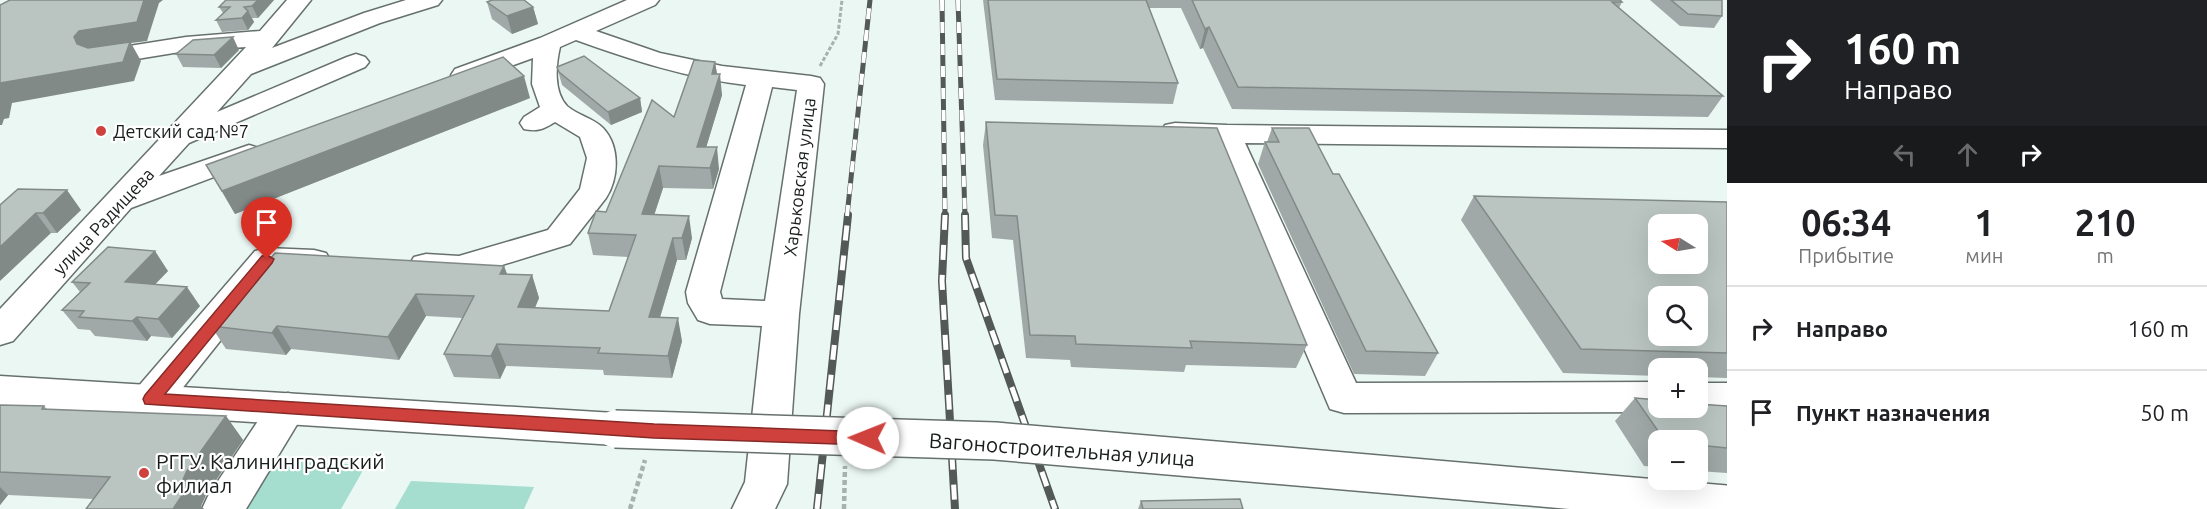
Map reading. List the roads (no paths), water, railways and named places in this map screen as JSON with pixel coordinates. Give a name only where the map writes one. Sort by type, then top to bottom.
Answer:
[{"type":"street","name":"улица Радищева","points":[[0,332],[241,69],[299,0]]},
{"type":"street","points":[[241,69],[372,18],[430,0]]},
{"type":"street","points":[[436,85],[549,43],[647,0]]},
{"type":"street","name":"Харьковская улица","points":[[575,32],[653,59],[722,74],[811,84],[781,314],[766,484],[753,509]]},
{"type":"street","points":[[100,57],[186,44],[265,38]]},
{"type":"street","points":[[393,264],[460,267],[559,237],[595,191],[602,158],[592,133],[544,116],[542,70],[549,43]]},
{"type":"street","points":[[177,140],[356,62]]},
{"type":"street","points":[[761,79],[703,292],[705,303],[710,311],[781,314]]},
{"type":"street","points":[[1152,130],[1227,134],[1727,139]]},
{"type":"street","points":[[1227,134],[1344,398],[1648,398]]},
{"type":"street","points":[[121,201],[268,147]]},
{"type":"street","points":[[151,399],[267,259],[343,262]]},
{"type":"street","name":"Вагоностроительная улица","points":[[0,391],[654,431],[995,441],[1727,504]]},
{"type":"street","points":[[1708,398],[1727,398]]},
{"type":"street","points":[[223,509],[288,408]]},
{"type":"railway","points":[[847,216],[870,0]]},
{"type":"railway","points":[[942,0],[945,215]]},
{"type":"railway","points":[[958,0],[965,216]]},
{"type":"railway","points":[[817,509],[848,215]]},
{"type":"railway","points":[[945,215],[942,281],[955,509]]},
{"type":"railway","points":[[965,215],[966,258],[1055,509]]},
{"type":"place","name":"Детский сад №7","points":[[101,131]]},
{"type":"place","name":"РГГУ. Калининградский филиал","points":[[144,473]]}]
